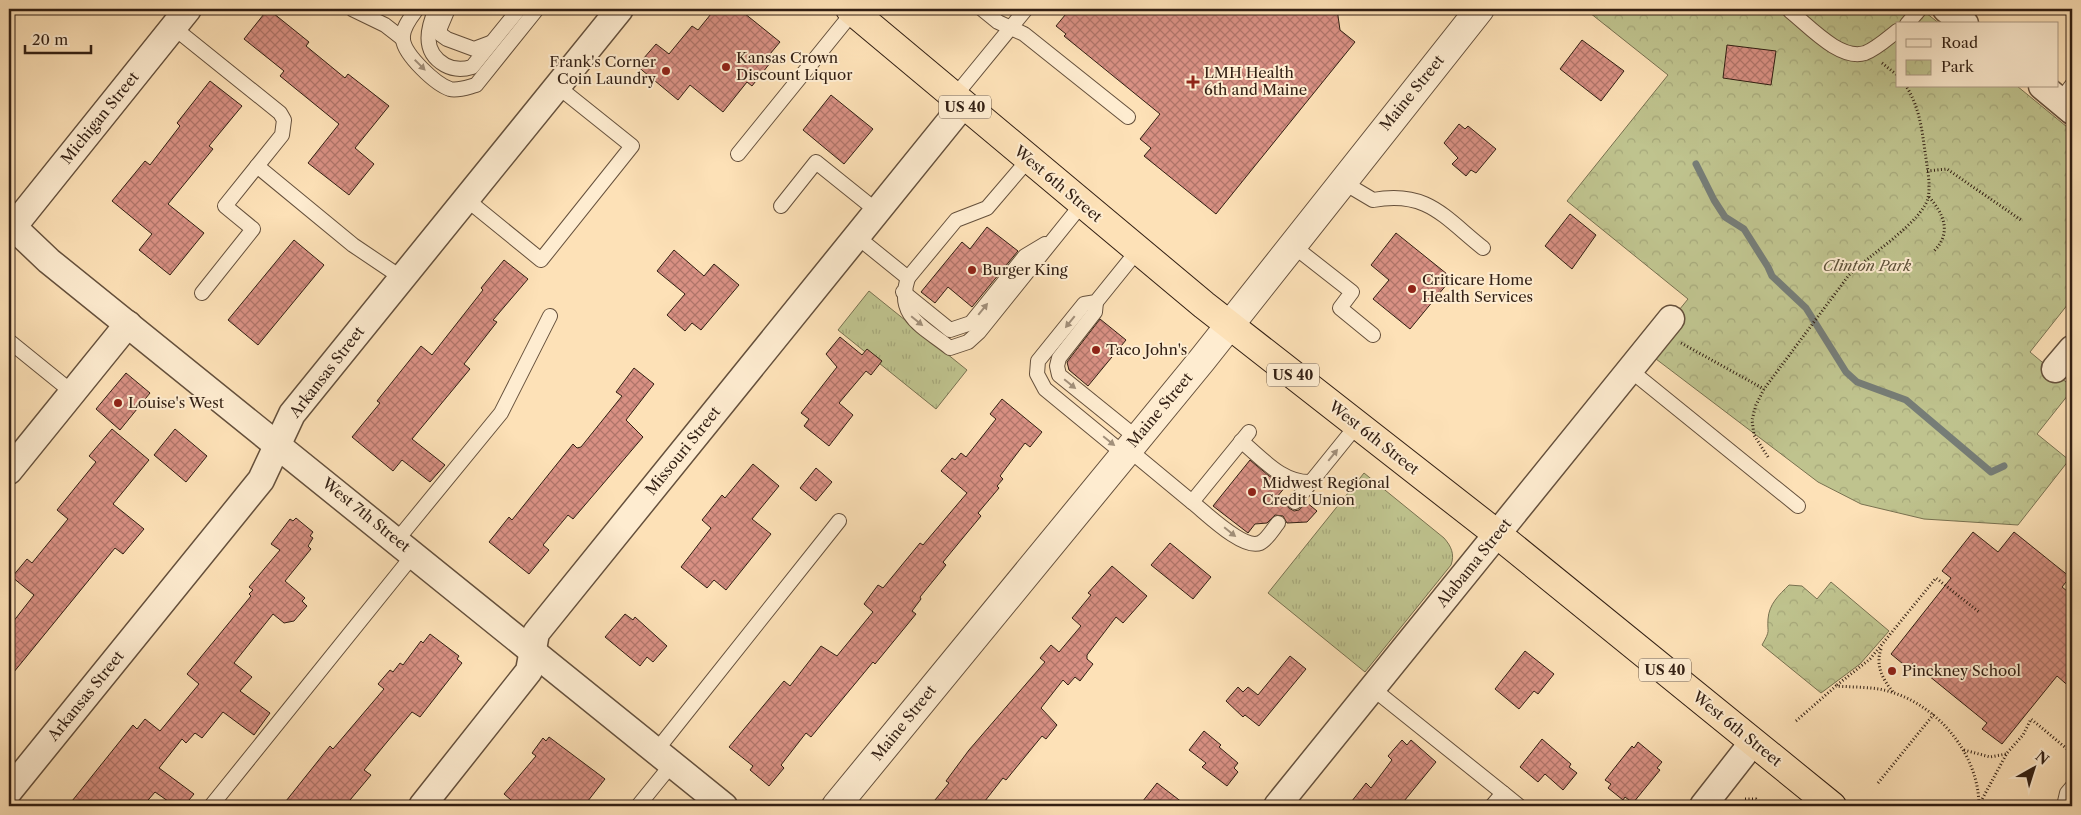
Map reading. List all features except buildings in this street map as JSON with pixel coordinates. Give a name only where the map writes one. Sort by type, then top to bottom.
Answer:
[{"type":"highway","name":"West 6th Street","points":[[852,10],[1028,160],[1229,325],[1497,534],[1832,806]]},
{"type":"street","name":"Arkansas Street","points":[[9,791],[261,480],[292,414],[620,9]]},
{"type":"street","name":"Maine Street","points":[[836,806],[1229,325],[1341,181],[1480,9]]},
{"type":"street","points":[[1946,9],[1962,22]]},
{"type":"street","name":"Michigan Street","points":[[11,225],[180,18]]},
{"type":"street","name":"Missouri Street","points":[[422,806],[529,671],[536,633],[876,211],[959,101]]},
{"type":"street","name":"West 7th Street","points":[[11,225],[49,261],[724,806]]},
{"type":"street","points":[[9,471],[128,324]]},
{"type":"street","name":"Alabama Street","points":[[1277,806],[1666,326]]},
{"type":"street","points":[[2055,369],[2072,349]]},
{"type":"street","points":[[1703,806],[1753,742]]},
{"type":"lane","points":[[352,9],[385,25],[402,39],[408,52],[419,66],[449,88],[462,89],[476,85],[537,9]]},
{"type":"lane","points":[[402,39],[409,19],[417,9]]},
{"type":"lane","points":[[436,9],[428,37],[429,50],[436,59],[447,66],[463,70],[472,67],[519,9]]},
{"type":"lane","points":[[448,9],[440,28],[440,34],[447,39],[474,49],[493,41]]},
{"type":"lane","points":[[982,9],[998,22],[1024,34],[1128,117]]},
{"type":"lane","points":[[959,101],[1026,9]]},
{"type":"lane","points":[[1909,22],[1920,9]]},
{"type":"lane","points":[[738,154],[852,10]]},
{"type":"lane","points":[[1790,11],[1840,51],[1852,55],[1866,52],[1896,32]]},
{"type":"lane","points":[[180,18],[280,113],[284,120],[282,135],[225,206],[253,229],[202,292]]},
{"type":"lane","points":[[466,199],[541,260],[632,146],[557,86]]},
{"type":"lane","points":[[1028,160],[987,208],[956,220],[908,278],[903,292],[904,306],[909,316],[950,348],[968,342],[979,332],[1082,204]]},
{"type":"lane","points":[[780,206],[816,162],[876,211]]},
{"type":"lane","points":[[256,166],[354,245],[402,278]]},
{"type":"lane","points":[[1341,181],[1373,200],[1392,197],[1407,198],[1426,203],[1482,248]]},
{"type":"lane","points":[[856,236],[908,278]]},
{"type":"lane","points":[[1292,244],[1352,292],[1340,308],[1373,334]]},
{"type":"lane","points":[[1138,250],[1096,302],[1095,312],[1059,358],[1057,366],[1059,375],[1130,447],[1192,502],[1240,540],[1254,545],[1263,542],[1278,523]]},
{"type":"lane","points":[[1096,302],[1084,304],[1061,332],[1038,361],[1038,374],[1045,389],[1130,447]]},
{"type":"lane","points":[[211,806],[405,547],[501,413],[550,316]]},
{"type":"lane","points":[[9,341],[72,392]]},
{"type":"lane","points":[[1630,370],[1798,506]]},
{"type":"lane","points":[[1295,502],[1357,425]]},
{"type":"lane","points":[[1192,502],[1245,437],[1287,479],[1298,483],[1311,482]]},
{"type":"lane","points":[[638,806],[664,758],[839,521]]},
{"type":"lane","points":[[1372,688],[1519,806]]},
{"type":"lane","points":[[2064,806],[2068,792],[2072,787]]},
{"type":"lane","points":[[1492,806],[1503,793]]},
{"type":"path","points":[[1775,464],[1763,451],[1754,435],[1752,420],[1764,389],[1849,275],[1864,260],[1917,217],[1924,208],[1929,196],[1920,118],[1914,100],[1907,88]]},
{"type":"path","points":[[1927,171],[1948,169],[2021,220]]},
{"type":"path","points":[[1929,196],[1944,218],[1945,232],[1943,240],[1934,251]]},
{"type":"path","points":[[1666,326],[1764,389]]},
{"type":"path","points":[[1796,721],[1870,659],[1936,578],[1979,612]]},
{"type":"path","points":[[1882,644],[1879,663],[1881,674],[1894,693]]},
{"type":"path","points":[[1836,686],[1879,689],[1894,693],[1934,714],[1963,749],[1977,783],[1979,806]]},
{"type":"path","points":[[1878,783],[1934,714]]},
{"type":"path","points":[[1979,806],[2007,754],[2023,735],[2031,720],[2072,753]]},
{"type":"path","points":[[1963,749],[1972,754],[1990,757],[2007,754]]},
{"type":"path","points":[[1745,799],[1756,799],[1764,806]]},
{"type":"green space","name":"Clinton Park","points":[[1585,9],[1921,9],[1937,22],[1896,22],[1896,88],[2019,88],[2072,131],[2072,299],[2030,352],[2072,387],[2072,390],[2037,434],[2069,460],[2018,525],[1924,519],[1861,504],[1818,482],[1656,359],[1684,323],[1675,315],[1688,299],[1567,201],[1668,75]]},
{"type":"green space","points":[[869,291],[967,370],[936,409],[838,330]]},
{"type":"green space","points":[[1364,473],[1444,538],[1450,547],[1453,557],[1451,565],[1365,672],[1268,593]]},
{"type":"green space","points":[[1831,582],[1889,631],[1860,664],[1821,693],[1762,645],[1768,634],[1770,609],[1775,600],[1789,585],[1802,586],[1817,599]]},
{"type":"waterway","points":[[1696,164],[1725,217],[1744,229],[1772,276],[1806,308],[1846,372],[1857,382],[1906,400],[1991,472],[2004,466]]},
{"type":"place","name":"Kansas Crown Discount Liquor","points":[[726,67]]},
{"type":"place","name":"Frank's Corner Coin Laundry","points":[[666,71]]},
{"type":"place","name":"LMH Health 6th and Maine","points":[[1193,82]]},
{"type":"place","name":"Burger King","points":[[972,270]]},
{"type":"place","name":"Criticare Home Health Services","points":[[1412,289]]},
{"type":"place","name":"Taco John's","points":[[1096,350]]},
{"type":"place","name":"Louise's West","points":[[118,403]]},
{"type":"place","name":"Midwest Regional Credit Union","points":[[1252,492]]},
{"type":"place","name":"Pinckney School","points":[[1892,671]]}]
